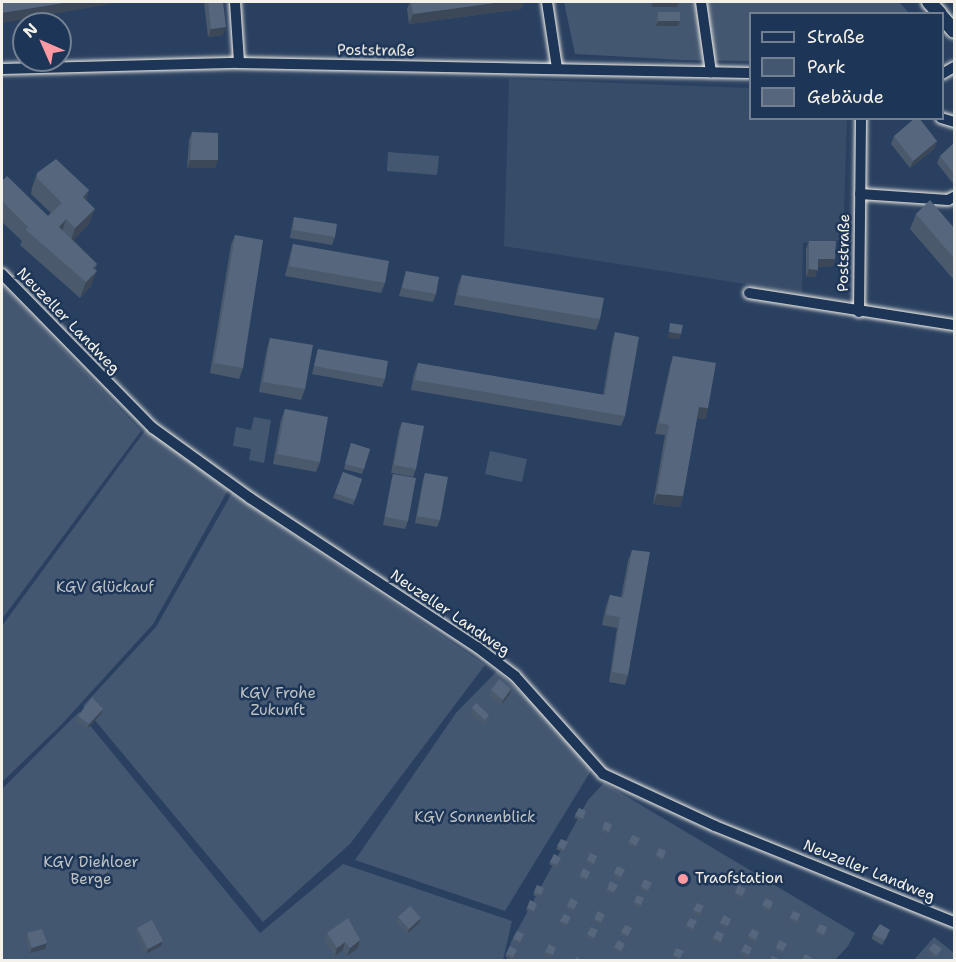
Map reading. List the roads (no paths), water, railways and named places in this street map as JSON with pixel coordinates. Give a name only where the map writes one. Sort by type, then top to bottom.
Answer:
[{"type":"main road","points":[[944,19],[954,31]]},
{"type":"street","points":[[235,2],[239,63]]},
{"type":"street","points":[[547,2],[557,68]]},
{"type":"street","points":[[701,2],[711,72]]},
{"type":"street","name":"Poststraße","points":[[2,69],[239,63],[749,73]]},
{"type":"street","name":"Poststraße","points":[[859,312],[861,120]]},
{"type":"street","name":"Poststraße","points":[[860,194],[920,199],[954,196]]},
{"type":"street","points":[[920,199],[934,213]]},
{"type":"street","name":"Neuzeller Landweg","points":[[2,274],[153,428],[250,498],[477,647],[515,676],[603,774],[715,826],[954,922]]},
{"type":"street","name":"Poststraße","points":[[749,293],[859,312],[954,325]]},
{"type":"place","name":"Traofstation","points":[[683,879]]},
{"type":"park label","name":"KGV Glückauf","points":[[105,588]]},
{"type":"park label","name":"KGV Frohe Zukunft","points":[[278,702]]},
{"type":"park label","name":"KGV Sonnenblick","points":[[475,818]]},
{"type":"park label","name":"KGV Diehloer Berge","points":[[91,870]]}]
